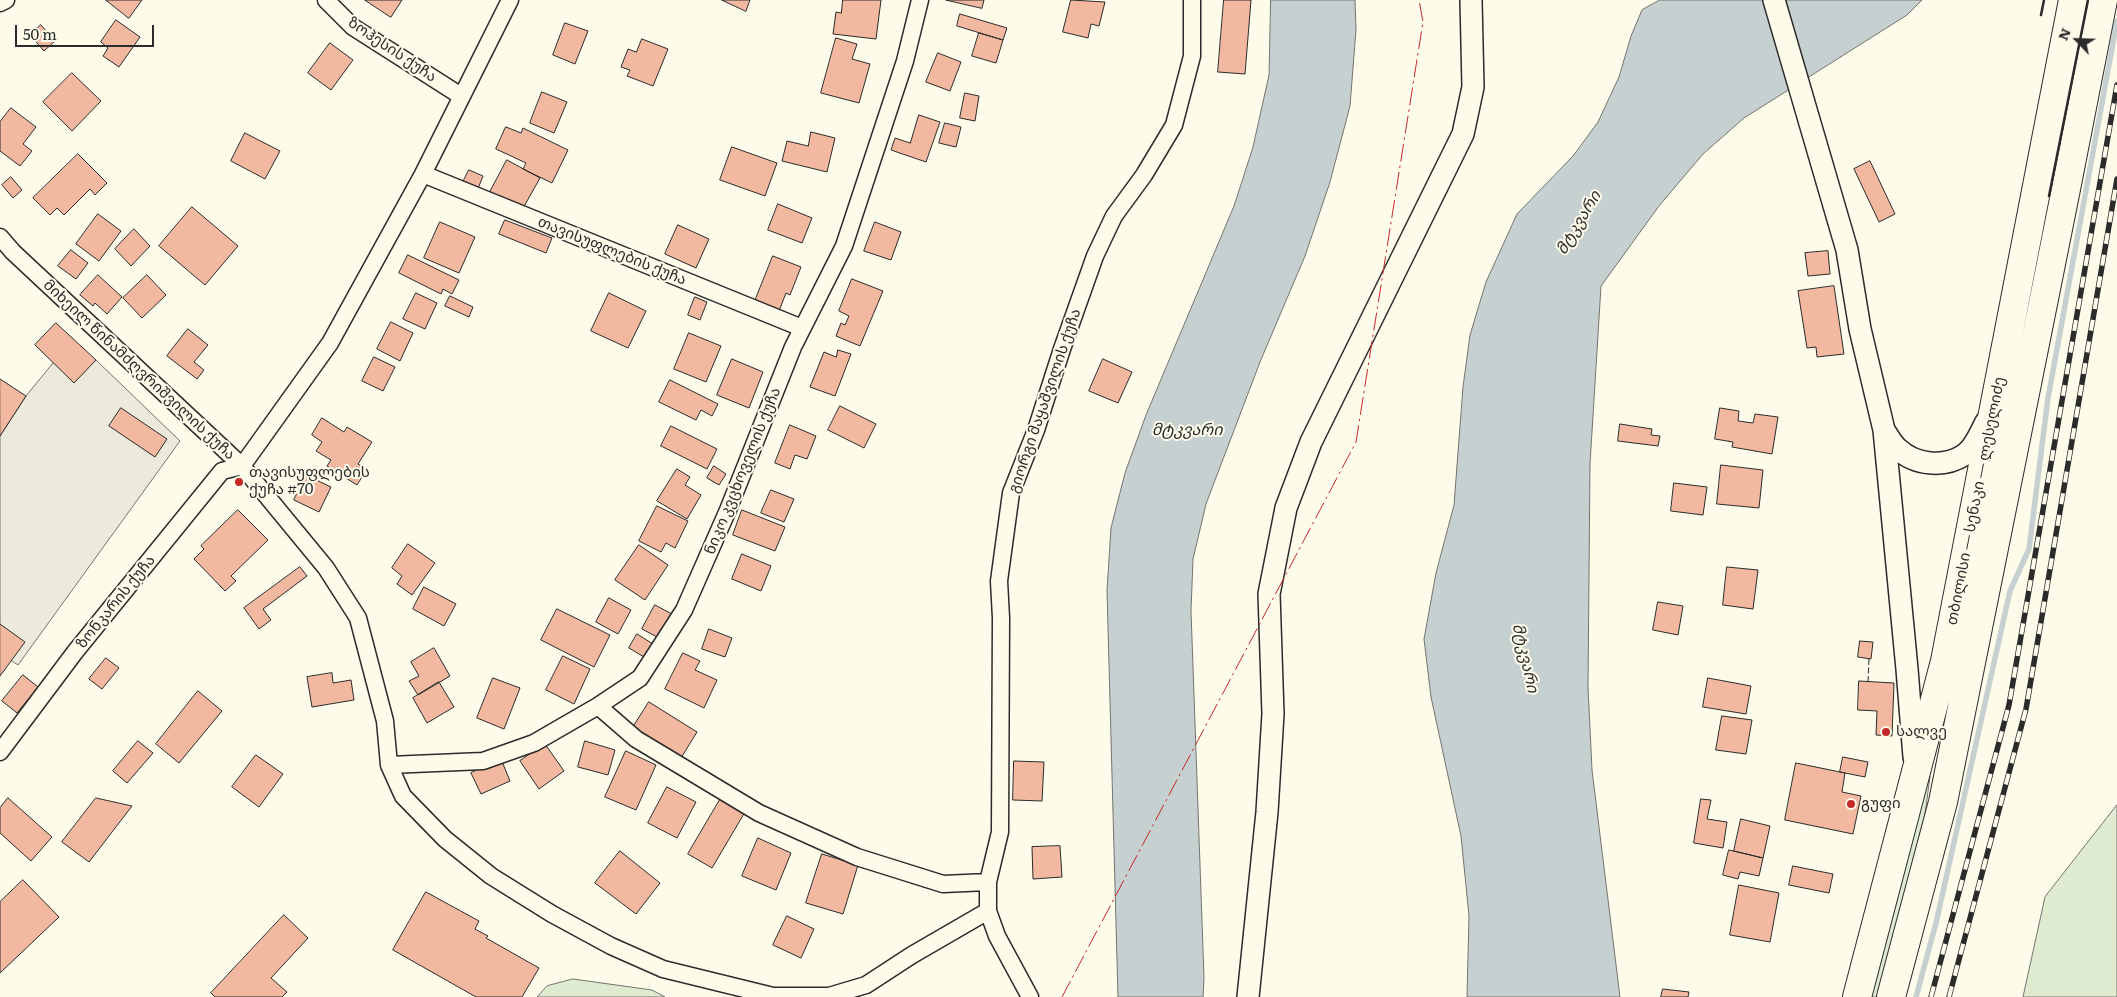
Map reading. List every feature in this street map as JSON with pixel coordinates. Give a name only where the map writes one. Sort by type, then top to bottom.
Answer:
[{"type":"highway","name":"თბილისი — სენაკი — ლესელიძე","points":[[1857,997],[1945,661],[2073,0]]},
{"type":"highway","name":"თბილისი — სენაკი — ლესელიძე","points":[[1891,997],[1943,802],[2103,0]]},
{"type":"street","points":[[0,4],[6,0]]},
{"type":"street","name":"ზოჰესის ქუჩა","points":[[326,0],[353,26],[461,96]]},
{"type":"street","points":[[242,466],[330,343],[423,174],[510,0]]},
{"type":"street","name":"ნიკო კვცხოველის ქუჩა","points":[[389,765],[483,761],[534,743],[598,706],[640,678],[684,610],[728,510],[802,328],[844,246],[905,61],[920,0]]},
{"type":"street","name":"გიორგი მაყაშვილის ქუჩა","points":[[1030,997],[997,936],[988,911],[988,882],[1000,832],[1001,618],[998,581],[1011,493],[1036,430],[1095,256],[1114,216],[1144,175],[1174,125],[1192,56],[1192,0]]},
{"type":"street","points":[[1248,997],[1266,812],[1272,714],[1269,594],[1286,508],[1311,442],[1463,134],[1473,87],[1471,0]]},
{"type":"street","points":[[1774,0],[1847,250],[1860,328],[1884,430],[1913,731],[1914,782]]},
{"type":"street","name":"თავისუფლების ქუჩა","points":[[423,174],[802,328]]},
{"type":"street","name":"მიხეილ წინამძღვრიშვილის ქუჩა","points":[[0,236],[14,252],[242,466],[326,568],[358,618],[385,721],[389,765],[403,796],[445,839],[491,876],[552,914],[611,946],[663,969],[772,996],[829,996],[866,985],[912,955],[988,911]]},
{"type":"street","points":[[1884,430],[1898,449],[1912,458],[1937,464],[1965,455],[1974,445],[1995,406]]},
{"type":"street","name":"ზონკარის ქუჩა","points":[[0,752],[75,652],[222,471],[242,466]]},
{"type":"street","points":[[598,706],[636,740],[759,813],[848,853],[943,884],[988,882]]},
{"type":"green space","points":[[1930,777],[1925,814],[1878,997],[1866,997],[1916,812]]},
{"type":"green space","points":[[2117,805],[2117,997],[2023,997],[2045,897]]},
{"type":"green space","points":[[573,979],[652,990],[665,997],[537,997],[547,986]]},
{"type":"shaded area","points":[[96,360],[180,441],[18,665],[0,653],[0,436],[26,396],[53,363]]},
{"type":"water","name":"მტკვარი","points":[[1271,0],[1355,0],[1356,30],[1350,106],[1330,182],[1305,256],[1260,362],[1206,504],[1193,559],[1191,611],[1204,978],[1203,997],[1118,997],[1107,590],[1111,528],[1125,473],[1146,415],[1234,206],[1253,147],[1269,75]]},
{"type":"water","points":[[1660,0],[1922,0],[1907,15],[1744,118],[1703,154],[1659,206],[1601,286],[1590,464],[1588,687],[1592,770],[1620,997],[1467,997],[1469,916],[1461,836],[1431,697],[1424,639],[1436,573],[1454,505],[1463,387],[1470,335],[1486,282],[1517,214],[1573,156],[1598,122],[1619,77],[1631,36],[1642,10]]},
{"type":"building","points":[[106,0],[142,0],[129,18]]},
{"type":"building","points":[[365,0],[402,0],[391,17]]},
{"type":"building","points":[[722,0],[750,0],[746,11]]},
{"type":"building","points":[[843,0],[881,0],[876,39],[833,34],[836,12],[841,13]]},
{"type":"building","points":[[946,0],[984,0],[982,8]]},
{"type":"building","points":[[1071,0],[1105,2],[1099,26],[1091,24],[1088,38],[1063,32]]},
{"type":"building","points":[[1224,0],[1251,0],[1245,74],[1218,72]]},
{"type":"building","points":[[960,14],[1007,28],[1003,40],[957,26]]},
{"type":"building","points":[[116,20],[140,37],[119,67],[103,56],[108,48],[101,42]]},
{"type":"building","points":[[565,23],[588,31],[575,64],[553,55]]},
{"type":"building","points":[[41,25],[55,41],[44,51],[30,35]]},
{"type":"building","points":[[979,33],[1003,40],[996,63],[972,56]]},
{"type":"building","points":[[836,38],[857,44],[852,59],[870,64],[859,103],[821,93]]},
{"type":"building","points":[[642,39],[668,49],[653,86],[627,76],[630,70],[621,67],[628,49],[636,52]]},
{"type":"building","points":[[330,43],[353,60],[331,90],[308,73]]},
{"type":"building","points":[[938,53],[961,62],[950,91],[926,82]]},
{"type":"building","points":[[72,73],[101,101],[72,131],[43,102]]},
{"type":"building","points":[[542,92],[567,102],[554,133],[530,123]]},
{"type":"building","points":[[965,93],[979,96],[975,121],[960,118]]},
{"type":"building","points":[[11,108],[36,127],[23,144],[32,151],[20,166],[0,151],[0,122]]},
{"type":"building","points":[[919,115],[940,122],[926,162],[891,150],[895,138],[910,143]]},
{"type":"building","points":[[945,123],[961,127],[956,147],[939,143]]},
{"type":"building","points":[[506,127],[521,133],[523,128],[568,150],[552,183],[523,169],[526,163],[496,149]]},
{"type":"building","points":[[811,132],[835,138],[827,172],[782,161],[787,141],[808,146]]},
{"type":"building","points":[[245,133],[280,151],[265,179],[231,161]]},
{"type":"building","points":[[732,147],[777,163],[765,196],[720,180]]},
{"type":"building","points":[[78,154],[107,183],[95,195],[90,189],[64,215],[57,208],[50,215],[33,198]]},
{"type":"building","points":[[507,160],[540,178],[522,210],[490,192]]},
{"type":"building","points":[[1870,161],[1895,214],[1879,222],[1854,169]]},
{"type":"building","points":[[469,170],[483,176],[477,191],[462,184]]},
{"type":"building","points":[[11,177],[22,190],[13,198],[2,185]]},
{"type":"building","points":[[778,204],[812,218],[802,243],[768,230]]},
{"type":"building","points":[[192,207],[238,246],[205,285],[159,246]]},
{"type":"building","points":[[98,214],[121,231],[99,261],[76,244]]},
{"type":"building","points":[[505,220],[552,238],[546,253],[499,234]]},
{"type":"building","points":[[440,222],[475,237],[459,273],[424,258]]},
{"type":"building","points":[[875,222],[901,232],[891,260],[864,251]]},
{"type":"building","points":[[678,225],[709,239],[696,268],[665,254]]},
{"type":"building","points":[[134,229],[150,246],[131,266],[115,249]]},
{"type":"building","points":[[71,250],[88,263],[76,279],[58,266]]},
{"type":"building","points":[[1828,251],[1830,274],[1808,276],[1805,253]]},
{"type":"building","points":[[408,255],[459,280],[452,294],[443,289],[441,294],[399,273]]},
{"type":"building","points":[[773,256],[801,267],[790,295],[786,293],[779,311],[755,301]]},
{"type":"building","points":[[98,275],[122,297],[107,314],[95,303],[93,306],[80,295]]},
{"type":"building","points":[[147,275],[166,295],[142,318],[123,298]]},
{"type":"building","points":[[852,279],[883,291],[860,346],[836,336],[841,323],[845,325],[849,316],[839,311]]},
{"type":"building","points":[[1834,286],[1844,354],[1817,357],[1816,347],[1807,348],[1798,291]]},
{"type":"building","points":[[416,293],[437,303],[425,329],[403,319]]},
{"type":"building","points":[[609,293],[646,311],[628,348],[591,331]]},
{"type":"building","points":[[450,296],[473,307],[469,317],[445,306]]},
{"type":"building","points":[[695,297],[707,302],[700,320],[688,315]]},
{"type":"building","points":[[391,322],[413,333],[400,361],[377,349]]},
{"type":"building","points":[[56,323],[96,360],[74,383],[35,345]]},
{"type":"building","points":[[188,329],[208,345],[194,362],[204,370],[197,379],[167,356]]},
{"type":"building","points":[[689,333],[721,346],[706,382],[674,369]]},
{"type":"building","points":[[838,350],[851,354],[835,396],[810,387],[824,352],[836,357]]},
{"type":"building","points":[[374,357],[395,367],[383,391],[362,381]]},
{"type":"building","points":[[732,359],[763,372],[749,408],[717,395]]},
{"type":"building","points":[[1103,359],[1132,372],[1118,403],[1089,391]]},
{"type":"building","points":[[0,379],[26,396],[0,436]]},
{"type":"building","points":[[670,380],[718,404],[712,416],[701,410],[696,420],[659,402]]},
{"type":"building","points":[[840,406],[876,424],[864,448],[828,430]]},
{"type":"building","points":[[121,408],[167,439],[155,457],[109,426]]},
{"type":"building","points":[[1720,408],[1739,411],[1738,421],[1753,423],[1755,414],[1778,417],[1772,454],[1732,447],[1733,442],[1715,439]]},
{"type":"building","points":[[322,418],[344,432],[347,427],[372,442],[358,464],[367,469],[357,485],[327,466],[331,460],[316,451],[322,442],[312,435]]},
{"type":"building","points":[[1620,424],[1652,429],[1651,435],[1660,436],[1658,446],[1618,441]]},
{"type":"building","points":[[790,425],[816,436],[807,459],[795,455],[790,469],[775,463]]},
{"type":"building","points":[[671,426],[717,449],[707,469],[661,446]]},
{"type":"building","points":[[1721,465],[1763,470],[1759,508],[1717,504]]},
{"type":"building","points":[[714,466],[726,474],[719,485],[707,478]]},
{"type":"building","points":[[677,469],[690,477],[685,485],[701,495],[687,519],[657,501]]},
{"type":"building","points":[[306,475],[331,487],[319,512],[294,500]]},
{"type":"building","points":[[1674,483],[1707,487],[1703,515],[1671,511]]},
{"type":"building","points":[[771,490],[794,499],[784,522],[761,513]]},
{"type":"building","points":[[657,506],[688,521],[675,548],[666,543],[661,552],[639,541]]},
{"type":"building","points":[[238,510],[268,540],[231,576],[236,581],[225,591],[194,559],[204,549],[201,546]]},
{"type":"building","points":[[742,510],[785,527],[775,551],[733,535]]},
{"type":"building","points":[[408,544],[435,563],[412,595],[397,584],[402,576],[392,568]]},
{"type":"building","points":[[639,545],[668,565],[645,600],[615,580]]},
{"type":"building","points":[[742,554],[771,566],[761,591],[732,579]]},
{"type":"building","points":[[300,567],[307,576],[263,609],[271,620],[259,629],[244,608]]},
{"type":"building","points":[[1727,567],[1758,570],[1753,609],[1723,605]]},
{"type":"building","points":[[424,587],[456,604],[444,626],[413,609]]},
{"type":"building","points":[[609,598],[631,610],[618,634],[596,622]]},
{"type":"building","points":[[1658,602],[1683,606],[1678,635],[1653,630]]},
{"type":"building","points":[[655,605],[672,614],[659,638],[642,629]]},
{"type":"building","points":[[557,609],[610,635],[594,667],[541,640]]},
{"type":"building","points":[[0,624],[25,642],[0,676]]},
{"type":"building","points":[[709,629],[732,638],[725,657],[702,649]]},
{"type":"building","points":[[637,634],[653,644],[644,657],[629,648]]},
{"type":"building","points":[[1860,641],[1873,642],[1871,659],[1858,657]]},
{"type":"building","points":[[434,648],[450,676],[418,695],[409,681],[419,676],[411,662]]},
{"type":"building","points":[[683,653],[700,661],[695,670],[717,680],[704,708],[665,689]]},
{"type":"building","points":[[563,656],[590,669],[574,704],[546,690]]},
{"type":"building","points":[[106,658],[119,668],[102,689],[89,679]]},
{"type":"building","points":[[332,673],[333,683],[351,680],[354,700],[312,707],[307,677]]},
{"type":"building","points":[[23,675],[38,687],[17,713],[2,701]]},
{"type":"building","points":[[493,678],[520,688],[504,729],[477,718]]},
{"type":"building","points":[[1708,678],[1751,686],[1746,714],[1703,707]]},
{"type":"building","points":[[1859,681],[1894,683],[1892,736],[1876,735],[1877,711],[1858,710]]},
{"type":"building","points":[[439,682],[454,707],[427,723],[413,698]]},
{"type":"building","points":[[198,691],[222,711],[179,763],[156,744]]},
{"type":"building","points":[[649,702],[697,732],[681,758],[632,729]]},
{"type":"building","points":[[1722,716],[1752,720],[1746,754],[1716,750]]},
{"type":"building","points":[[138,741],[153,753],[127,783],[113,771]]},
{"type":"building","points":[[585,741],[615,750],[608,775],[578,767]]},
{"type":"building","points":[[545,744],[564,771],[539,789],[520,761]]},
{"type":"building","points":[[626,751],[656,765],[636,810],[605,797]]},
{"type":"building","points":[[256,755],[283,774],[259,807],[232,787]]},
{"type":"building","points":[[1843,757],[1868,762],[1865,777],[1840,772]]},
{"type":"building","points":[[501,759],[510,781],[481,794],[471,773]]},
{"type":"building","points":[[1014,761],[1044,762],[1042,801],[1013,800]]},
{"type":"building","points":[[1796,763],[1845,773],[1842,792],[1861,796],[1853,834],[1785,820]]},
{"type":"building","points":[[667,787],[696,802],[677,838],[648,823]]},
{"type":"building","points":[[8,798],[52,837],[31,861],[0,833],[0,808]]},
{"type":"building","points":[[96,798],[132,806],[89,862],[62,842]]},
{"type":"building","points":[[721,798],[745,812],[712,868],[688,854]]},
{"type":"building","points":[[1701,799],[1711,800],[1707,819],[1727,822],[1723,848],[1694,843]]},
{"type":"building","points":[[1741,819],[1770,826],[1763,858],[1734,851]]},
{"type":"building","points":[[758,838],[791,853],[776,890],[742,876]]},
{"type":"building","points":[[1060,846],[1062,877],[1033,879],[1032,847]]},
{"type":"building","points":[[1729,850],[1763,858],[1759,876],[1740,872],[1738,879],[1723,875]]},
{"type":"building","points":[[620,851],[660,883],[636,914],[595,883]]},
{"type":"building","points":[[822,854],[858,865],[843,914],[806,903]]},
{"type":"building","points":[[1793,866],[1833,874],[1829,893],[1789,885]]},
{"type":"building","points":[[23,880],[59,917],[0,973],[0,902]]},
{"type":"building","points":[[1739,885],[1779,893],[1770,942],[1730,935]]},
{"type":"building","points":[[426,892],[479,921],[475,929],[488,936],[486,938],[539,968],[522,997],[476,997],[393,950]]},
{"type":"building","points":[[284,915],[308,938],[271,978],[287,992],[282,997],[215,997],[211,993]]},
{"type":"building","points":[[787,916],[814,929],[801,958],[773,945]]},
{"type":"building","points":[[1663,989],[1689,992],[1688,997],[1661,997]]},
{"type":"waterway","points":[[1916,997],[1936,923],[2010,591],[2029,549],[2048,398],[2117,21]]},
{"type":"railway","points":[[1931,997],[2009,705],[2117,85]]},
{"type":"railway","points":[[1949,997],[2026,709],[2117,179]]},
{"type":"fence","points":[[1868,682],[1869,659]]},
{"type":"wall","points":[[2041,15],[2044,0]]},
{"type":"wall","points":[[2049,196],[2088,0]]},
{"type":"power","points":[[1062,997],[1356,442],[1423,22],[1419,0]]},
{"type":"place","name":"თავისუფლების ქუჩა #70","points":[[239,482]]},
{"type":"place","name":"სალვე","points":[[1886,732]]},
{"type":"place","name":"გუფი","points":[[1851,804]]}]
